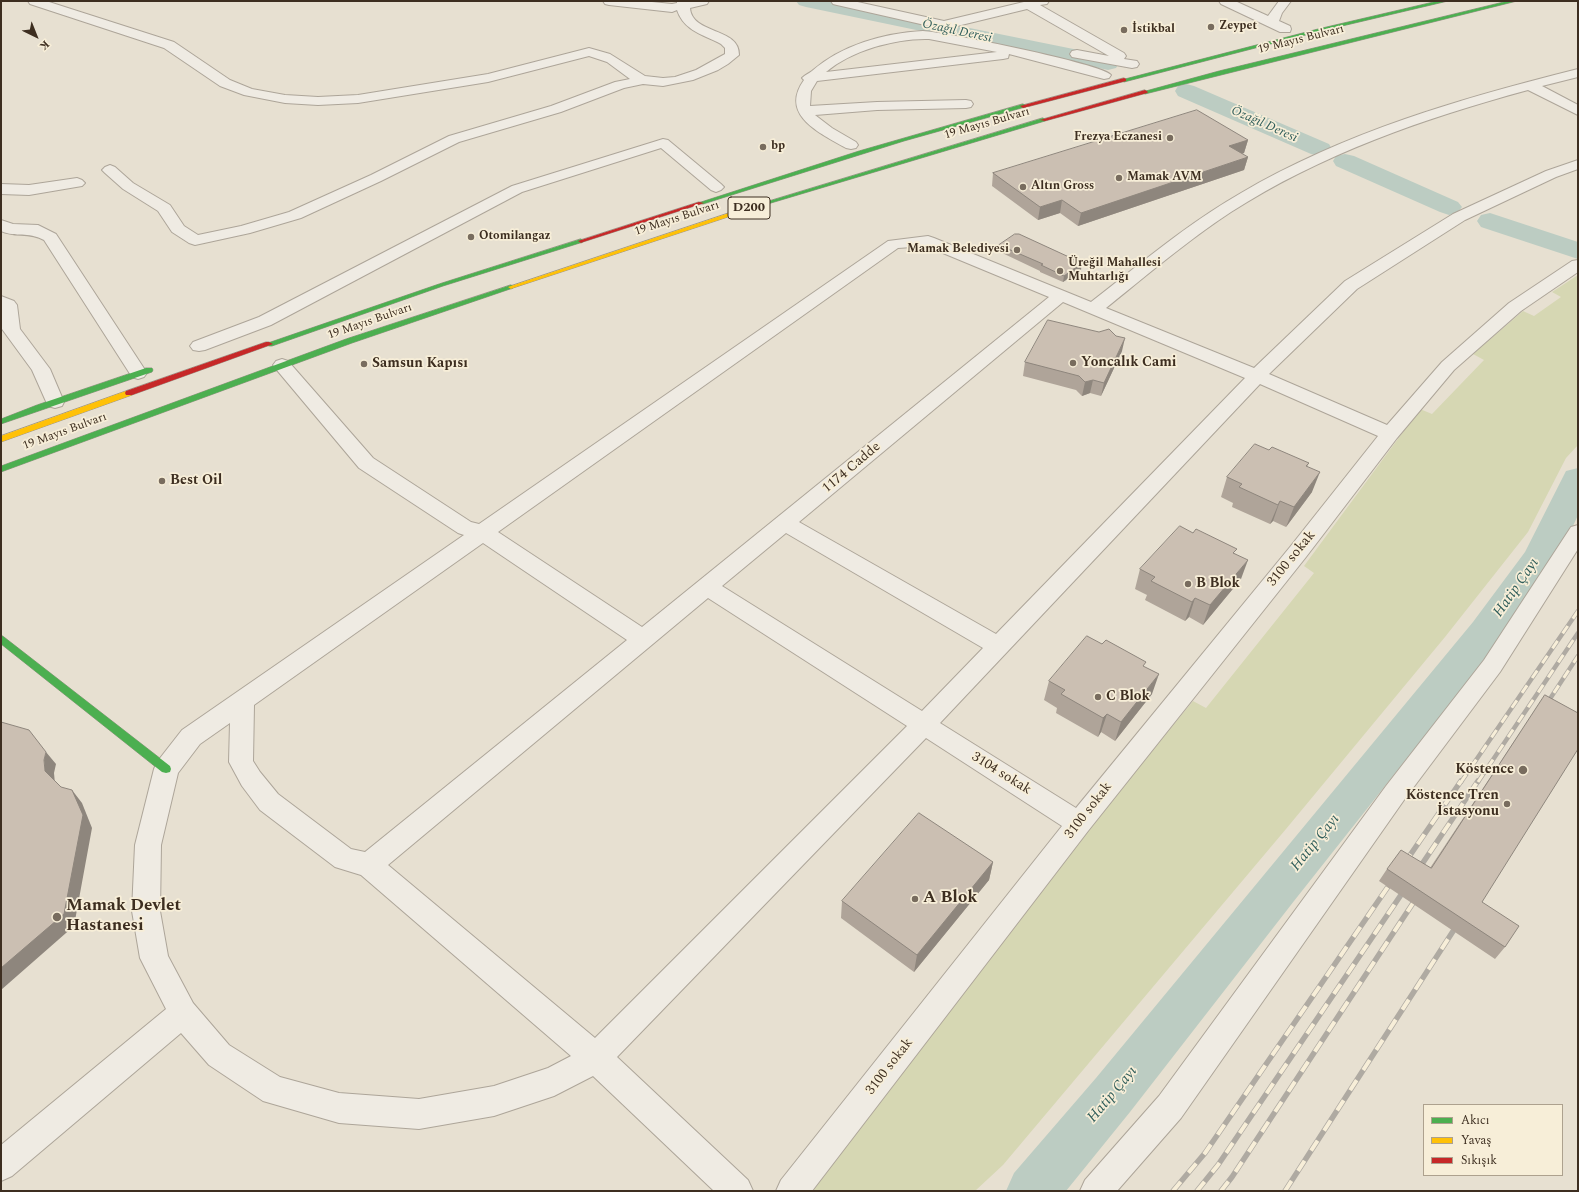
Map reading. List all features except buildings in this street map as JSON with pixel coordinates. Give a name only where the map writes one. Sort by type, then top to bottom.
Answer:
[{"type":"main road","name":"19 Mayıs Bulvarı","points":[[1,439],[173,377],[441,285],[988,115],[1320,30],[1444,1]]},
{"type":"main road","points":[[1334,17],[1384,8],[1444,1]]},
{"type":"main road","name":"19 Mayıs Bulvarı","points":[[1,469],[282,365],[743,210],[1018,127],[1221,72],[1514,1]]},
{"type":"main road","points":[[1179,66],[1187,54]]},
{"type":"main road","points":[[1089,79],[1137,65]]},
{"type":"main road","points":[[836,150],[854,144]]},
{"type":"main road","points":[[608,233],[718,187]]},
{"type":"main road","points":[[198,350],[241,340]]},
{"type":"main road","points":[[1,422],[160,366]]},
{"type":"main road","points":[[1,639],[166,769]]},
{"type":"street","points":[[34,1],[169,45],[225,83],[249,92],[285,99],[318,101],[358,99],[488,78],[589,52],[602,54],[610,58],[644,80],[665,82],[688,78],[722,64],[732,55],[732,47],[727,42],[700,30],[690,23],[683,3]]},
{"type":"street","points":[[610,1],[672,8],[683,3],[703,1]]},
{"type":"street","points":[[837,1],[1137,65]]},
{"type":"street","points":[[945,25],[1045,1]]},
{"type":"street","points":[[1225,1],[1281,27],[1276,12],[1285,1]]},
{"type":"street","points":[[1030,5],[1137,65]]},
{"type":"street","points":[[854,144],[819,124],[805,111],[801,96],[809,78],[829,62],[851,51],[904,37],[922,35],[954,39],[1024,53],[1110,73]]},
{"type":"street","points":[[809,78],[1024,53]]},
{"type":"street","points":[[1093,309],[1192,232],[1246,196],[1318,158],[1384,130],[1452,106],[1529,85],[1578,74]]},
{"type":"street","points":[[110,170],[128,186],[164,208],[178,229],[195,240],[244,230],[295,215],[376,178],[454,139],[556,108],[620,85],[644,80]]},
{"type":"street","points":[[1529,85],[1578,111]]},
{"type":"street","points":[[805,111],[917,104],[967,108]]},
{"type":"street","points":[[198,350],[265,321],[517,190],[663,143],[718,187]]},
{"type":"street","points":[[1390,434],[1257,376],[928,241],[894,244],[191,737],[166,769],[148,845],[146,911],[154,958],[183,1013],[219,1055],[274,1090],[339,1108],[419,1114],[494,1101],[554,1081],[596,1058],[923,725],[1257,376],[1351,285],[1459,217],[1551,174],[1578,164]]},
{"type":"street","points":[[1,189],[38,190],[77,183]]},
{"type":"street","points":[[1,225],[10,229],[38,230],[50,237],[138,373]]},
{"type":"street","name":"3100 sokak","points":[[792,1191],[1080,823],[1298,552],[1390,434],[1448,366],[1515,307],[1578,265]]},
{"type":"street","name":"1174 Cadde","points":[[369,865],[1060,296]]},
{"type":"street","points":[[1,301],[8,304],[11,329],[41,369],[55,402]]},
{"type":"street","points":[[282,365],[366,463],[465,528],[482,532],[643,639]]},
{"type":"street","points":[[1,418],[26,412]]},
{"type":"street","points":[[785,523],[998,646]]},
{"type":"street","points":[[1096,1191],[1170,1107],[1395,792],[1492,666],[1578,532]]},
{"type":"street","name":"3104 sokak","points":[[707,587],[1080,823]]},
{"type":"street","points":[[242,701],[242,762],[251,779],[269,802],[344,859],[369,865],[596,1058],[737,1191]]},
{"type":"street","points":[[1,1166],[183,1013]]},
{"type":"green space","points":[[1578,275],[1578,445],[1566,458],[1528,532],[1445,637],[1286,829],[1003,1165],[975,1191],[805,1191],[1089,827],[1193,701],[1206,708],[1314,573],[1304,566],[1420,409],[1432,414],[1484,360],[1473,354],[1523,311],[1534,316],[1561,297],[1552,292]]},
{"type":"waterway","name":"Özağıl Deresi","points":[[806,1],[1108,63]]},
{"type":"waterway","name":"Özağıl Deresi","points":[[1186,91],[1320,149]]},
{"type":"waterway","name":"Özağıl Deresi","points":[[1345,161],[1449,207]]},
{"type":"waterway","name":"Özağıl Deresi","points":[[1490,221],[1578,251]]},
{"type":"waterway","name":"Hatip Çayı","points":[[1032,1191],[1113,1095],[1279,887],[1486,632],[1538,560],[1552,535],[1578,479]]},
{"type":"railway","points":[[1461,782],[1578,611]]},
{"type":"railway","points":[[1478,782],[1578,633]]},
{"type":"railway","points":[[1544,708],[1578,656]]},
{"type":"railway","points":[[1404,864],[1461,781]]},
{"type":"railway","points":[[1416,873],[1478,781]]},
{"type":"railway","points":[[1173,1191],[1205,1153],[1394,878]]},
{"type":"railway","points":[[1197,1191],[1218,1165],[1407,886]]},
{"type":"railway","points":[[1221,1191],[1232,1177],[1419,894]]},
{"type":"railway","points":[[1285,1191],[1459,922]]},
{"type":"traffic: fast","points":[[1124,80],[1320,30],[1445,1]]},
{"type":"traffic: fast","points":[[1145,92],[1221,72],[1514,1]]},
{"type":"traffic: fast","points":[[701,203],[902,140],[1023,106]]},
{"type":"traffic: fast","points":[[759,205],[1043,120]]},
{"type":"traffic: fast","points":[[269,344],[441,285],[581,241]]},
{"type":"traffic: fast","points":[[1,469],[349,341],[511,287]]},
{"type":"traffic: fast","points":[[1,422],[40,407],[149,370]]},
{"type":"traffic: fast","points":[[1,639],[166,769]]},
{"type":"traffic: slow","points":[[511,287],[759,205]]},
{"type":"traffic: slow","points":[[1,439],[129,393]]},
{"type":"traffic: jam","points":[[1023,106],[1124,80]]},
{"type":"traffic: jam","points":[[1043,120],[1145,92]]},
{"type":"traffic: jam","points":[[581,241],[701,203]]},
{"type":"traffic: jam","points":[[129,393],[269,344]]},
{"type":"place","name":"Zeypet","points":[[1211,27]]},
{"type":"place","name":"İstikbal","points":[[1124,30]]},
{"type":"place","name":"Frezya Eczanesi","points":[[1170,138]]},
{"type":"place","name":"bp","points":[[763,147]]},
{"type":"place","name":"Mamak AVM","points":[[1119,178]]},
{"type":"place","name":"Altın Gross","points":[[1023,187]]},
{"type":"place","name":"Otomilangaz","points":[[471,237]]},
{"type":"place","name":"Mamak Belediyesi","points":[[1017,250]]},
{"type":"place","name":"Üreğil Mahallesi Muhtarlığı","points":[[1060,271]]},
{"type":"place","name":"Yoncalık Cami","points":[[1073,363]]},
{"type":"place","name":"Samsun Kapısı","points":[[364,364]]},
{"type":"place","name":"Best Oil","points":[[162,481]]},
{"type":"place","name":"B Blok","points":[[1188,584]]},
{"type":"place","name":"C Blok","points":[[1098,697]]},
{"type":"place","name":"Köstence","points":[[1523,770]]},
{"type":"place","name":"Köstence Tren İstasyonu","points":[[1507,804]]},
{"type":"place","name":"A Blok","points":[[915,899]]},
{"type":"place","name":"Mamak Devlet Hastanesi","points":[[57,917]]}]
